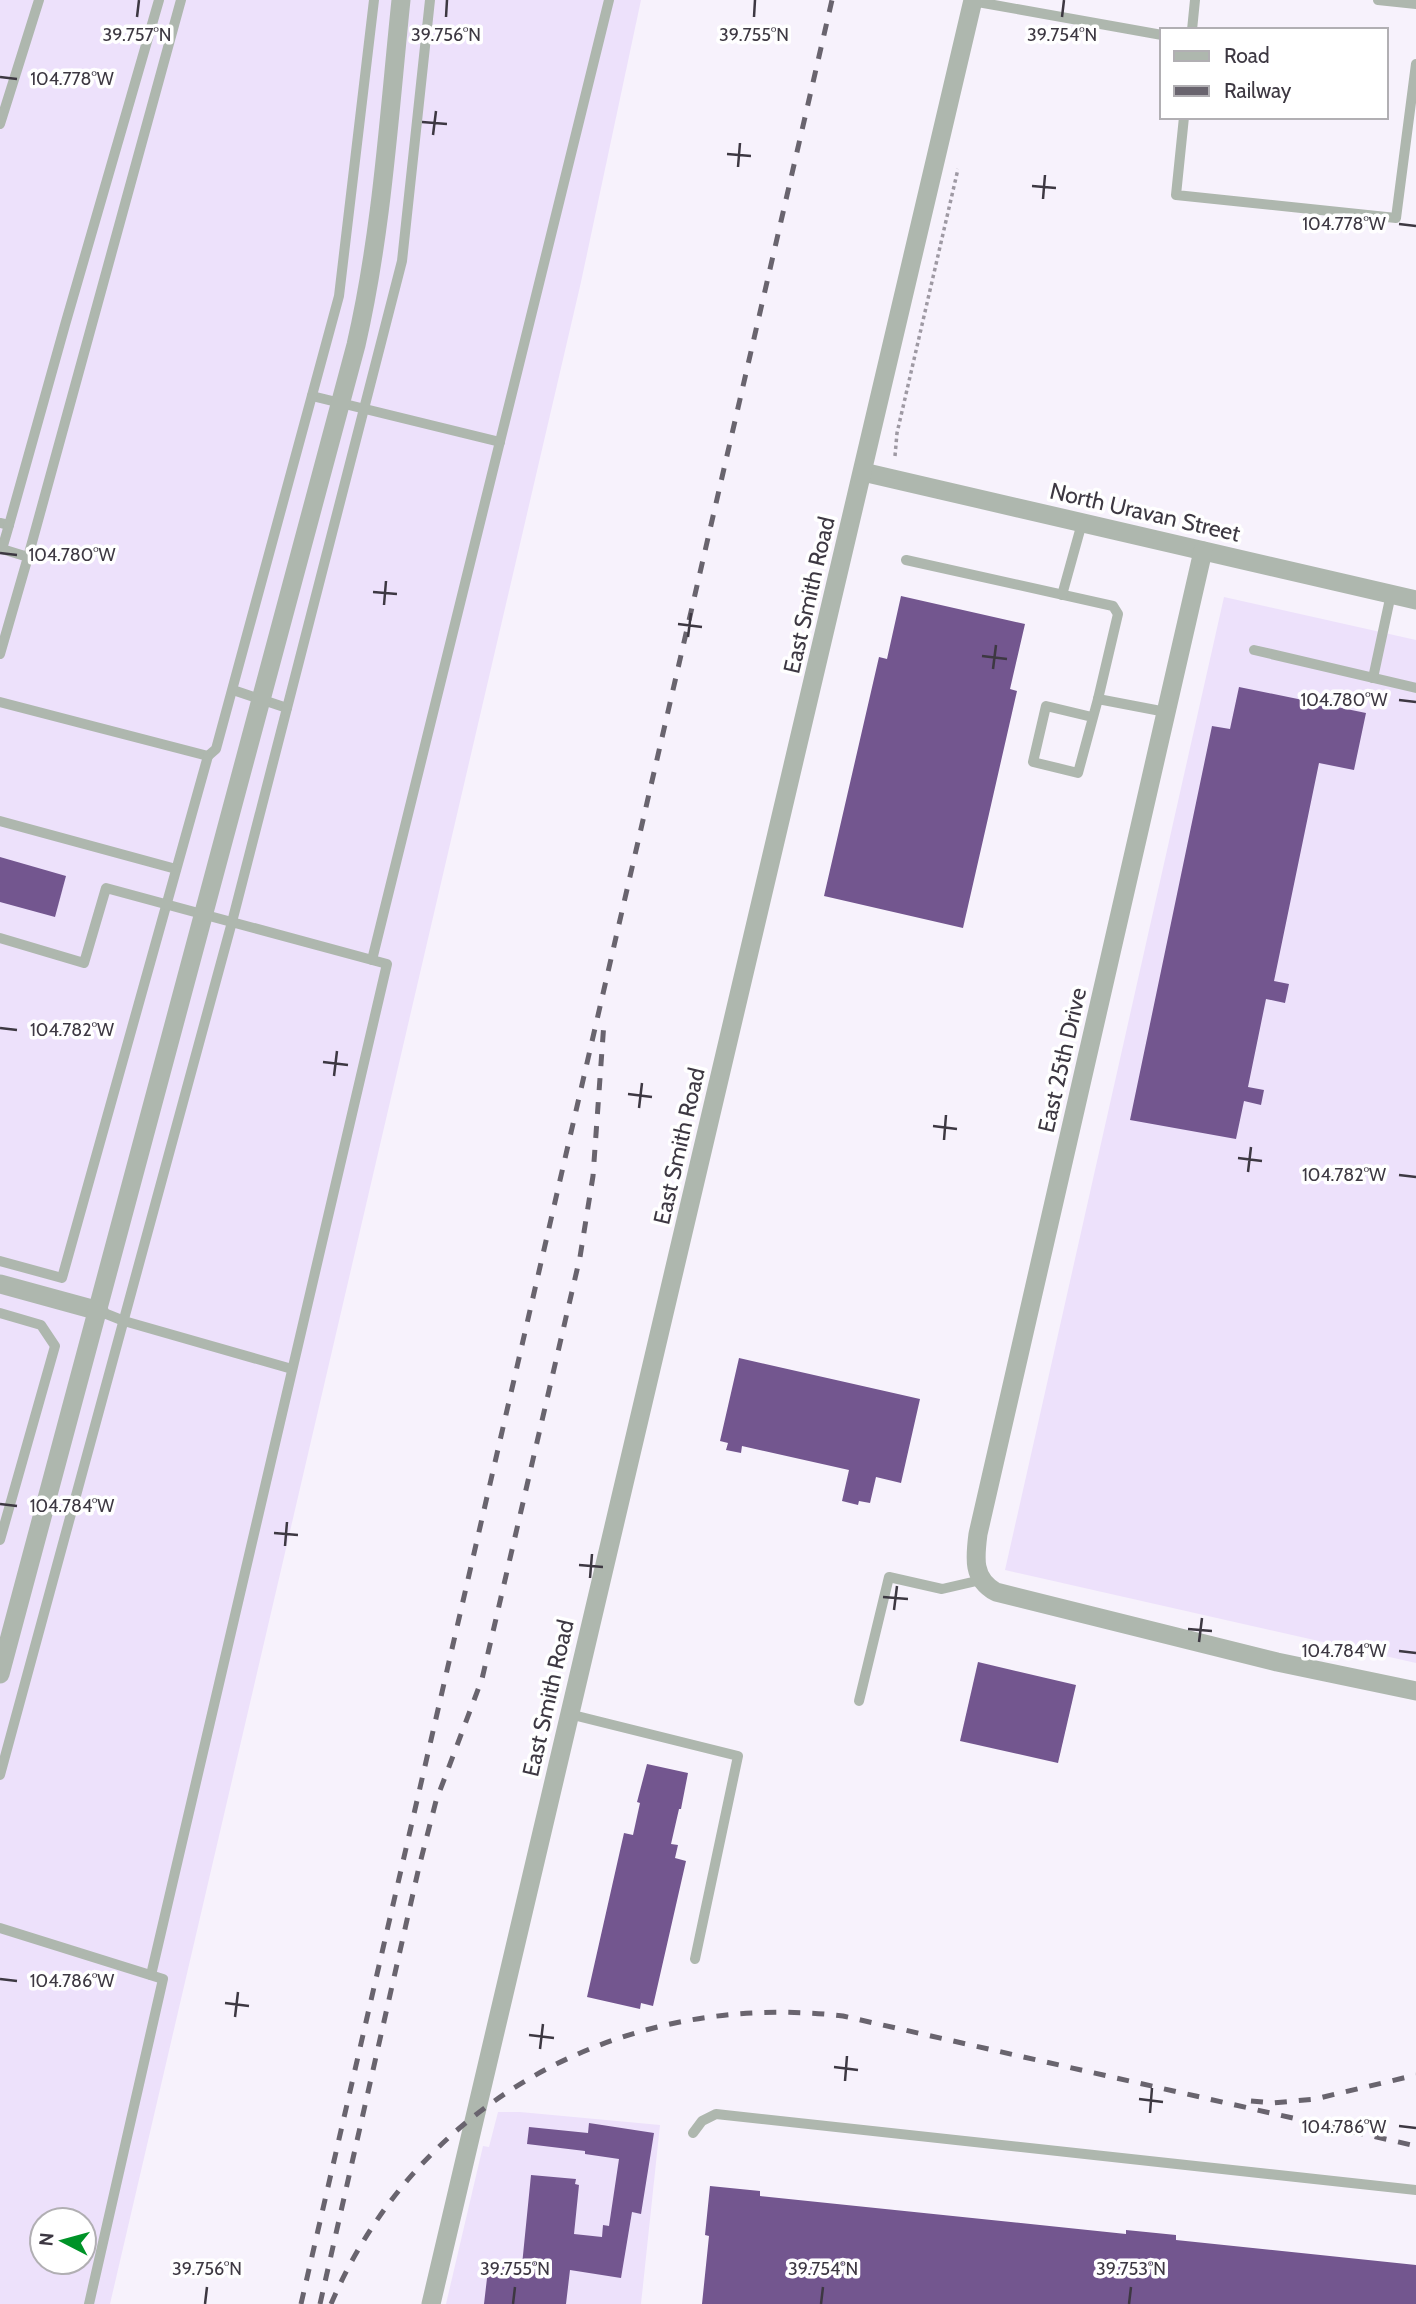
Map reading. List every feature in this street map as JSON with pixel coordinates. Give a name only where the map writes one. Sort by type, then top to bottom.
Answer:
[{"type":"street","points":[[0,1674],[205,915],[371,277],[401,0]]},
{"type":"street","name":"East Smith Road","points":[[431,2304],[972,1]]},
{"type":"street","name":"North Uravan Street","points":[[863,471],[1416,600]]},
{"type":"street","name":"East 25th Drive","points":[[981,1580],[975,1556],[978,1534],[1203,551]]},
{"type":"street","points":[[0,1284],[99,1311]]},
{"type":"street","points":[[981,1580],[986,1587],[996,1592],[1277,1662],[1416,1691]]},
{"type":"lane","points":[[0,124],[39,0]]},
{"type":"lane","points":[[27,556],[2,549],[5,524],[159,0]]},
{"type":"lane","points":[[0,654],[181,0]]},
{"type":"lane","points":[[0,1261],[62,1278],[208,756],[216,749],[233,690],[339,296],[374,0]]},
{"type":"lane","points":[[0,1775],[232,922],[402,261],[430,0]]},
{"type":"lane","points":[[372,960],[609,0]]},
{"type":"lane","points":[[1192,28],[1195,0]]},
{"type":"lane","points":[[1378,0],[1416,4]]},
{"type":"lane","points":[[972,1],[1160,35]]},
{"type":"lane","points":[[1184,119],[1176,195],[1396,218],[1416,64]]},
{"type":"lane","points":[[312,396],[500,442]]},
{"type":"lane","points":[[1062,595],[1082,523]]},
{"type":"lane","points":[[906,560],[1113,606],[1118,614],[1078,773],[1033,762],[1046,706],[1092,717]]},
{"type":"lane","points":[[1373,678],[1391,594]]},
{"type":"lane","points":[[1254,650],[1416,688]]},
{"type":"lane","points":[[233,690],[287,708]]},
{"type":"lane","points":[[1098,699],[1166,712]]},
{"type":"lane","points":[[0,702],[208,756]]},
{"type":"lane","points":[[0,821],[176,869]]},
{"type":"lane","points":[[0,938],[84,963],[106,888],[387,964],[151,1975]]},
{"type":"lane","points":[[99,1311],[124,1321],[292,1369]]},
{"type":"lane","points":[[0,1313],[41,1325],[55,1346],[0,1540]]},
{"type":"lane","points":[[859,1701],[889,1577],[942,1589],[981,1580]]},
{"type":"lane","points":[[569,1714],[738,1756],[695,1959]]},
{"type":"lane","points":[[0,1928],[163,1979],[89,2304]]},
{"type":"lane","points":[[693,2133],[702,2120],[716,2114],[1416,2190]]},
{"type":"path","points":[[895,456],[897,433],[958,169]]},
{"type":"shaded area","points":[[0,0],[641,0],[581,282],[110,2304],[0,2304]]},
{"type":"shaded area","points":[[1224,597],[1416,640],[1416,1663],[1005,1570]]},
{"type":"shaded area","points":[[498,2112],[660,2125],[641,2304],[446,2304],[483,2146],[489,2147]]},
{"type":"building","points":[[901,596],[1025,624],[1010,689],[1017,691],[963,928],[824,896],[879,657],[887,659]]},
{"type":"building","points":[[1239,687],[1366,713],[1354,770],[1319,763],[1274,981],[1289,984],[1285,1003],[1266,999],[1248,1087],[1264,1090],[1261,1105],[1244,1101],[1236,1139],[1130,1120],[1212,726],[1230,729]]},
{"type":"building","points":[[0,857],[66,876],[55,917],[0,902]]},
{"type":"building","points":[[739,1358],[920,1399],[901,1483],[876,1477],[870,1503],[859,1501],[858,1505],[842,1501],[849,1470],[742,1446],[741,1453],[726,1450],[728,1443],[720,1441]]},
{"type":"building","points":[[978,1662],[1076,1685],[1058,1763],[960,1741]]},
{"type":"building","points":[[647,1764],[688,1773],[671,1844],[678,1845],[675,1858],[686,1861],[653,2006],[641,2003],[640,2009],[587,1997],[624,1833],[633,1835],[640,1803],[637,1802]]},
{"type":"building","points":[[589,2123],[654,2133],[641,2214],[632,2212],[621,2278],[570,2270],[566,2304],[484,2304],[489,2261],[522,2265],[531,2175],[576,2179],[575,2184],[579,2185],[574,2234],[602,2237],[603,2225],[609,2226],[619,2159],[585,2154],[585,2151],[527,2144],[529,2127],[588,2133]]},
{"type":"building","points":[[710,2186],[760,2191],[760,2196],[1126,2234],[1126,2230],[1176,2235],[1176,2240],[1416,2265],[1416,2304],[702,2304],[709,2236],[705,2235]]},
{"type":"railway","points":[[301,2304],[832,0]]},
{"type":"railway","points":[[320,2304],[419,1867],[436,1801],[482,1679],[580,1257],[593,1176],[604,1022]]},
{"type":"railway","points":[[331,2304],[369,2232],[417,2169],[474,2116],[538,2074],[608,2042],[683,2021],[762,2013],[843,2016],[1416,2146]]},
{"type":"railway","points":[[1251,2101],[1273,2103],[1315,2099],[1416,2075]]}]
